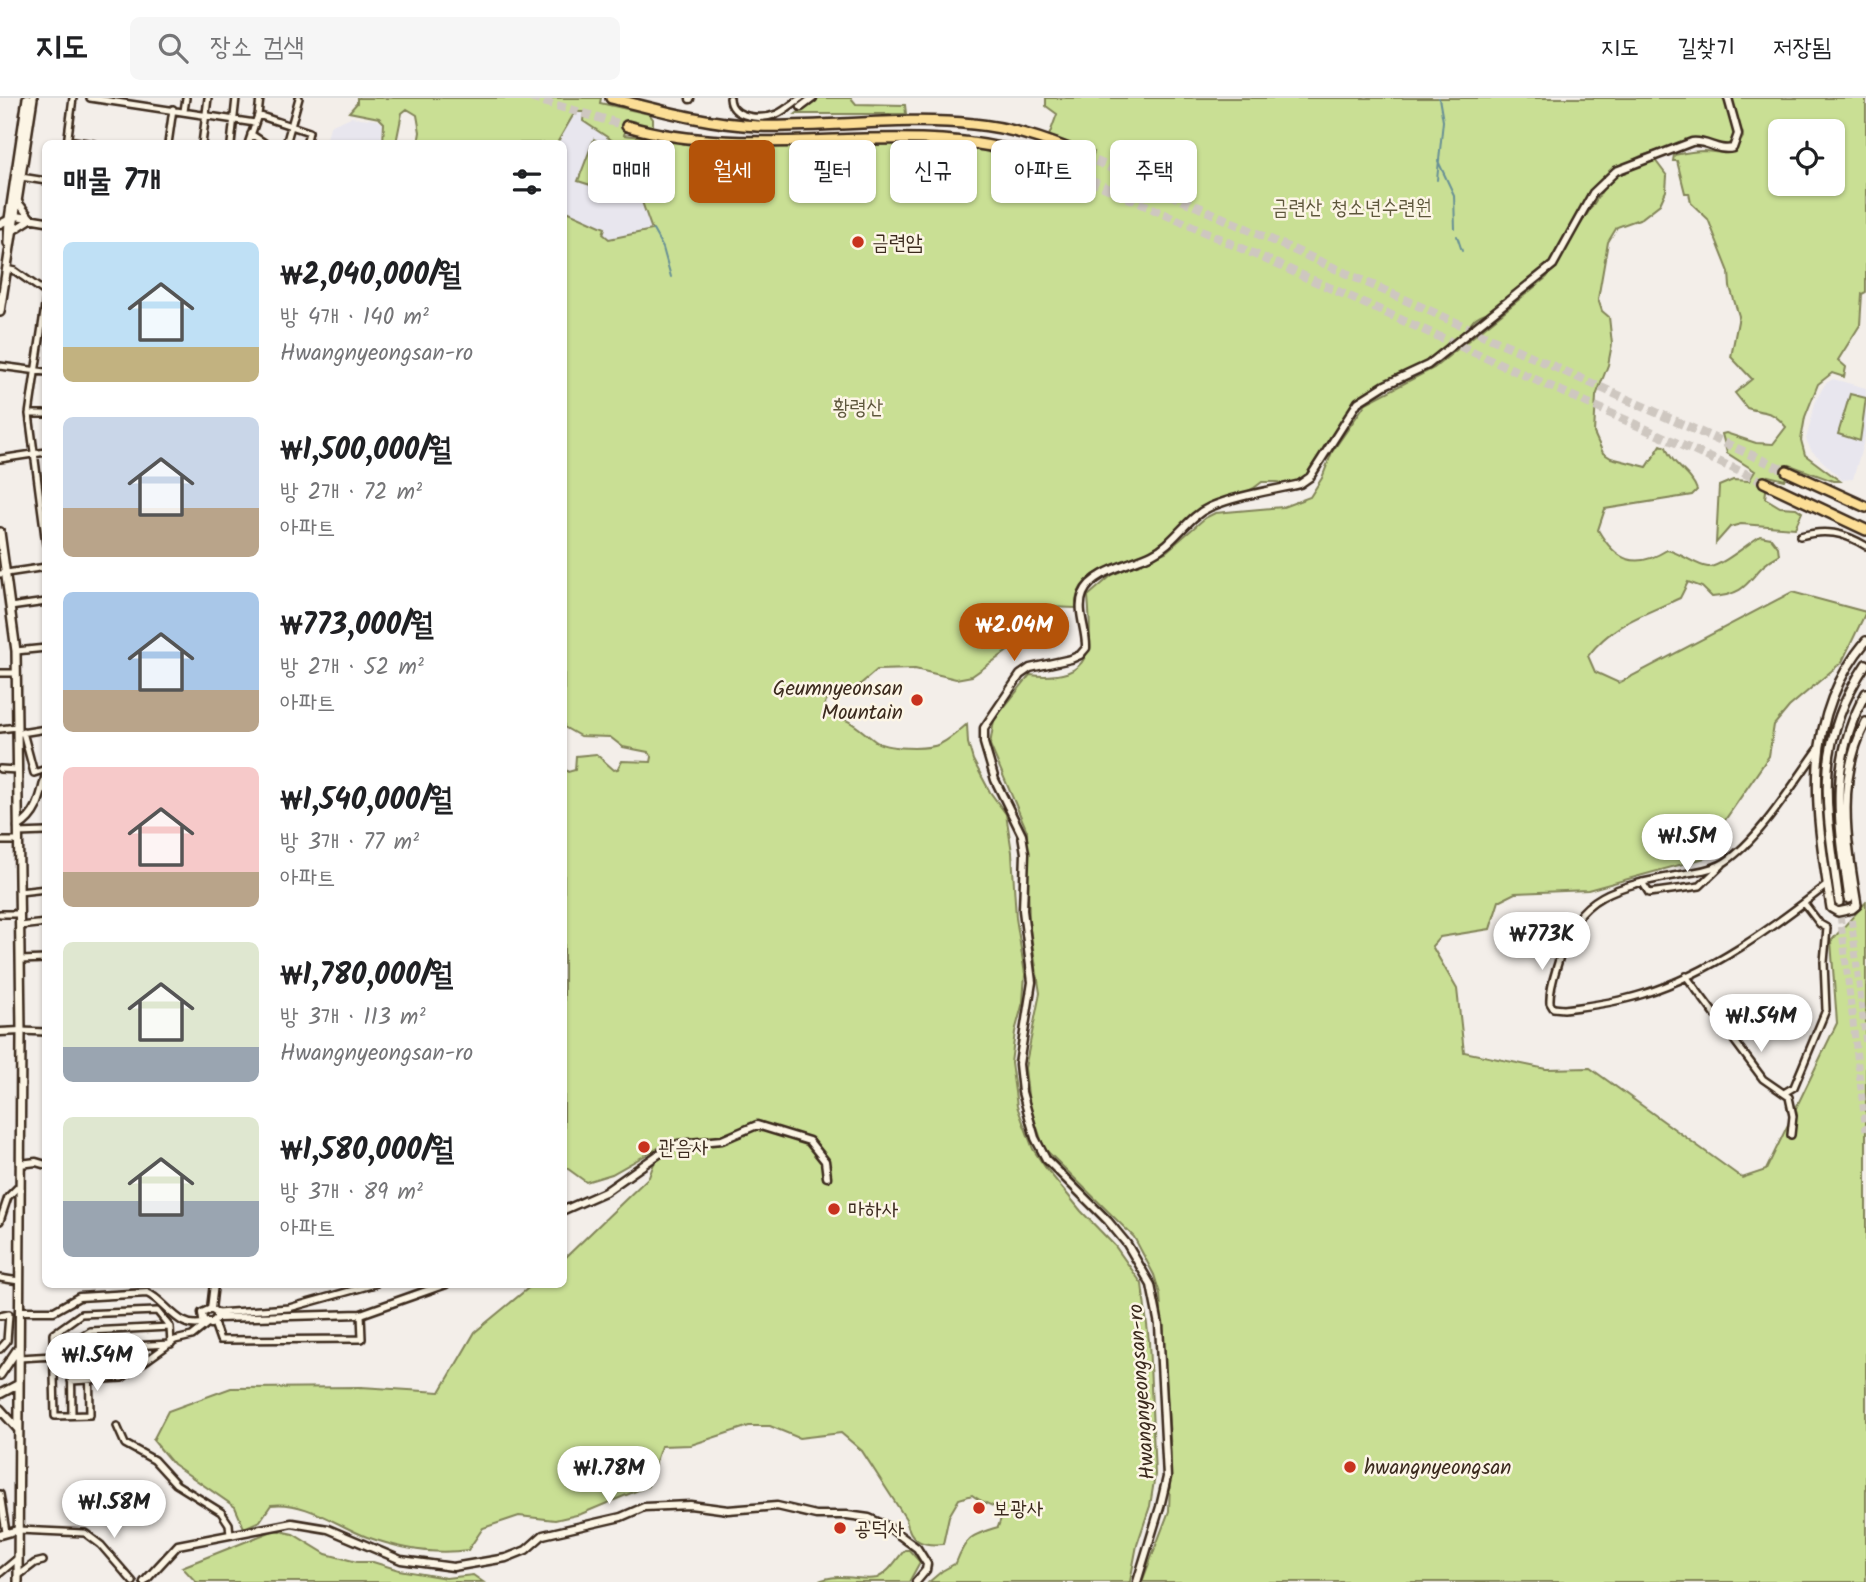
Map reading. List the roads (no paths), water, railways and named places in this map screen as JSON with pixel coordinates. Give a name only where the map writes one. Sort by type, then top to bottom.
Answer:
[{"type":"highway","points":[[611,98],[690,117],[749,125],[929,122],[973,124],[1028,134],[1044,140]]},
{"type":"highway","points":[[627,126],[676,137],[731,143],[955,140],[991,146]]},
{"type":"highway","points":[[1787,471],[1866,507]]},
{"type":"highway","points":[[1764,482],[1866,530]]},
{"type":"main road","points":[[0,312],[27,98]]},
{"type":"main road","points":[[8,254],[14,230],[13,218],[18,202],[33,98]]},
{"type":"main road","points":[[0,532],[3,573],[16,651],[19,731],[21,1031],[18,1579]]},
{"type":"main road","points":[[1866,642],[1831,700],[1817,751],[1817,781],[1827,885],[1833,910],[1844,911],[1855,907],[1845,804],[1850,764],[1866,722]]},
{"type":"main road","points":[[1839,902],[1826,802],[1827,765],[1839,714],[1866,664]]},
{"type":"main road","points":[[1849,900],[1839,828],[1838,793],[1847,737],[1866,693]]},
{"type":"main road","points":[[0,1375],[18,1353]]},
{"type":"main road","points":[[0,1394],[19,1384]]},
{"type":"main road","points":[[0,1411],[18,1430]]},
{"type":"street","points":[[67,140],[74,98]]},
{"type":"street","points":[[93,98],[255,123]]},
{"type":"street","points":[[152,106],[153,98]]},
{"type":"street","points":[[184,111],[186,98]]},
{"type":"street","points":[[203,140],[208,98]]},
{"type":"street","points":[[232,140],[236,98]]},
{"type":"street","points":[[249,140],[258,115],[260,98]]},
{"type":"street","points":[[287,140],[299,98]]},
{"type":"street","points":[[730,101],[744,115],[761,117],[779,113],[801,98]]},
{"type":"street","points":[[801,107],[813,98]]},
{"type":"street","name":"Hwangnyeongsan-ro","points":[[1137,1582],[1167,1477],[1158,1325],[1151,1285],[1127,1244],[1108,1221],[1046,1159],[1035,1138],[1022,1093],[1019,1064],[1032,982],[1023,910],[1025,853],[1022,835],[986,756],[984,728],[1020,675],[1030,668],[1071,659],[1086,648],[1081,607],[1082,596],[1087,587],[1102,576],[1154,553],[1173,540],[1206,508],[1300,484],[1310,477],[1357,402],[1385,385],[1428,365],[1553,265],[1593,193],[1616,171],[1692,142],[1700,141],[1723,150],[1733,148],[1738,134],[1728,98]]},
{"type":"street","points":[[169,140],[173,109]]},
{"type":"street","points":[[258,115],[309,132],[307,140]]},
{"type":"street","points":[[251,134],[260,140]]},
{"type":"street","points":[[22,177],[42,180]]},
{"type":"street","points":[[18,202],[31,219]]},
{"type":"street","points":[[0,224],[13,218],[42,220]]},
{"type":"street","points":[[14,230],[31,219]]},
{"type":"street","points":[[6,269],[15,271],[42,290]]},
{"type":"street","points":[[42,335],[29,414],[42,491]]},
{"type":"street","points":[[38,352],[42,352]]},
{"type":"street","points":[[0,366],[42,372]]},
{"type":"street","points":[[29,414],[42,414]]},
{"type":"street","points":[[0,459],[42,452]]},
{"type":"street","points":[[1800,536],[1819,531],[1838,533],[1866,546]]},
{"type":"street","points":[[3,573],[42,568]]},
{"type":"street","points":[[10,607],[42,603]]},
{"type":"street","points":[[16,651],[42,648]]},
{"type":"street","points":[[0,673],[16,673]]},
{"type":"street","points":[[0,729],[42,729]]},
{"type":"street","points":[[19,731],[34,773],[42,772]]},
{"type":"street","points":[[1642,882],[1649,893],[1700,886],[1775,811],[1817,751]]},
{"type":"street","points":[[0,769],[18,770]]},
{"type":"street","points":[[18,833],[30,820],[42,785]]},
{"type":"street","points":[[0,841],[18,833],[42,832]]},
{"type":"street","points":[[1724,863],[1642,882],[1597,897],[1571,926],[1564,940],[1550,1003],[1553,1008],[1564,1009],[1634,997],[1686,976],[1778,923],[1827,885]]},
{"type":"street","points":[[19,892],[42,889]]},
{"type":"street","points":[[1784,1093],[1794,1087],[1826,1010],[1824,962],[1828,928],[1820,924],[1804,903]]},
{"type":"street","points":[[0,914],[20,914]]},
{"type":"street","points":[[20,926],[42,923]]},
{"type":"street","points":[[20,960],[42,960]]},
{"type":"street","points":[[1686,976],[1763,1079],[1784,1093],[1791,1103],[1791,1135]]},
{"type":"street","points":[[0,1032],[42,1032]]},
{"type":"street","points":[[567,1209],[605,1192],[678,1144],[722,1140],[757,1125],[809,1141],[825,1161],[827,1177]]},
{"type":"street","points":[[20,1164],[42,1164]]},
{"type":"street","points":[[0,1221],[8,1197],[20,1185]]},
{"type":"street","points":[[0,1278],[19,1282]]},
{"type":"street","points":[[214,1288],[210,1318],[220,1340],[362,1339],[361,1314]]},
{"type":"street","points":[[19,1311],[54,1311],[79,1297],[147,1293],[179,1318],[193,1324],[210,1318],[289,1308],[360,1288]]},
{"type":"street","points":[[71,1381],[122,1378],[181,1337],[192,1336],[210,1318],[361,1314],[435,1288]]},
{"type":"street","points":[[67,1304],[77,1317]]},
{"type":"street","points":[[157,1311],[162,1304]]},
{"type":"street","points":[[157,1311],[170,1327],[171,1344]]},
{"type":"street","points":[[157,1311],[81,1314],[53,1334],[55,1416],[90,1415],[89,1348],[171,1344]]},
{"type":"street","points":[[0,1317],[9,1314],[9,1333],[2,1349],[18,1353],[71,1356]]},
{"type":"street","points":[[72,1415],[71,1343],[90,1331],[170,1327]]},
{"type":"street","points":[[89,1364],[143,1361]]},
{"type":"street","points":[[117,1426],[125,1444],[154,1460],[176,1484],[221,1512],[229,1524],[230,1535]]},
{"type":"street","points":[[0,1494],[3,1533],[18,1530],[85,1533],[101,1545],[133,1582]]},
{"type":"street","points":[[144,1582],[178,1545],[292,1523],[328,1529],[401,1560],[428,1566],[453,1567],[506,1558],[526,1550],[543,1535],[621,1517],[644,1507],[690,1505],[728,1510],[777,1506],[816,1515],[858,1516],[887,1526],[917,1548],[927,1564],[926,1570],[916,1582]]},
{"type":"street","points":[[0,1573],[18,1558]]},
{"type":"street","points":[[18,1579],[35,1563],[43,1561]]},
{"type":"waterway","points":[[1437,180],[1443,121],[1439,98]]},
{"type":"waterway","points":[[1438,161],[1454,195],[1455,229]]},
{"type":"waterway","points":[[653,230],[663,248],[671,277]]},
{"type":"waterway","points":[[1457,236],[1462,251]]},
{"type":"tunnel","points":[[531,98],[627,126]]},
{"type":"tunnel","points":[[1096,161],[1787,471]]},
{"type":"tunnel","points":[[1096,183],[1764,482]]},
{"type":"tunnel","points":[[1849,899],[1866,1044]]},
{"type":"tunnel","points":[[1839,906],[1866,1131]]},
{"type":"place","name":"금련암","points":[[858,242]]},
{"type":"place","name":"Geumnyeonsan Mountain","points":[[917,700]]},
{"type":"place","name":"관음사","points":[[644,1147]]},
{"type":"place","name":"마하사","points":[[834,1209]]},
{"type":"place","name":"hwangnyeongsan","points":[[1350,1467]]},
{"type":"place","name":"보광사","points":[[979,1508]]},
{"type":"place","name":"공덕사","points":[[840,1528]]},
{"type":"park label","name":"금련산 청소년수련원","points":[[1352,207]]},
{"type":"park label","name":"황령산","points":[[858,407]]}]
